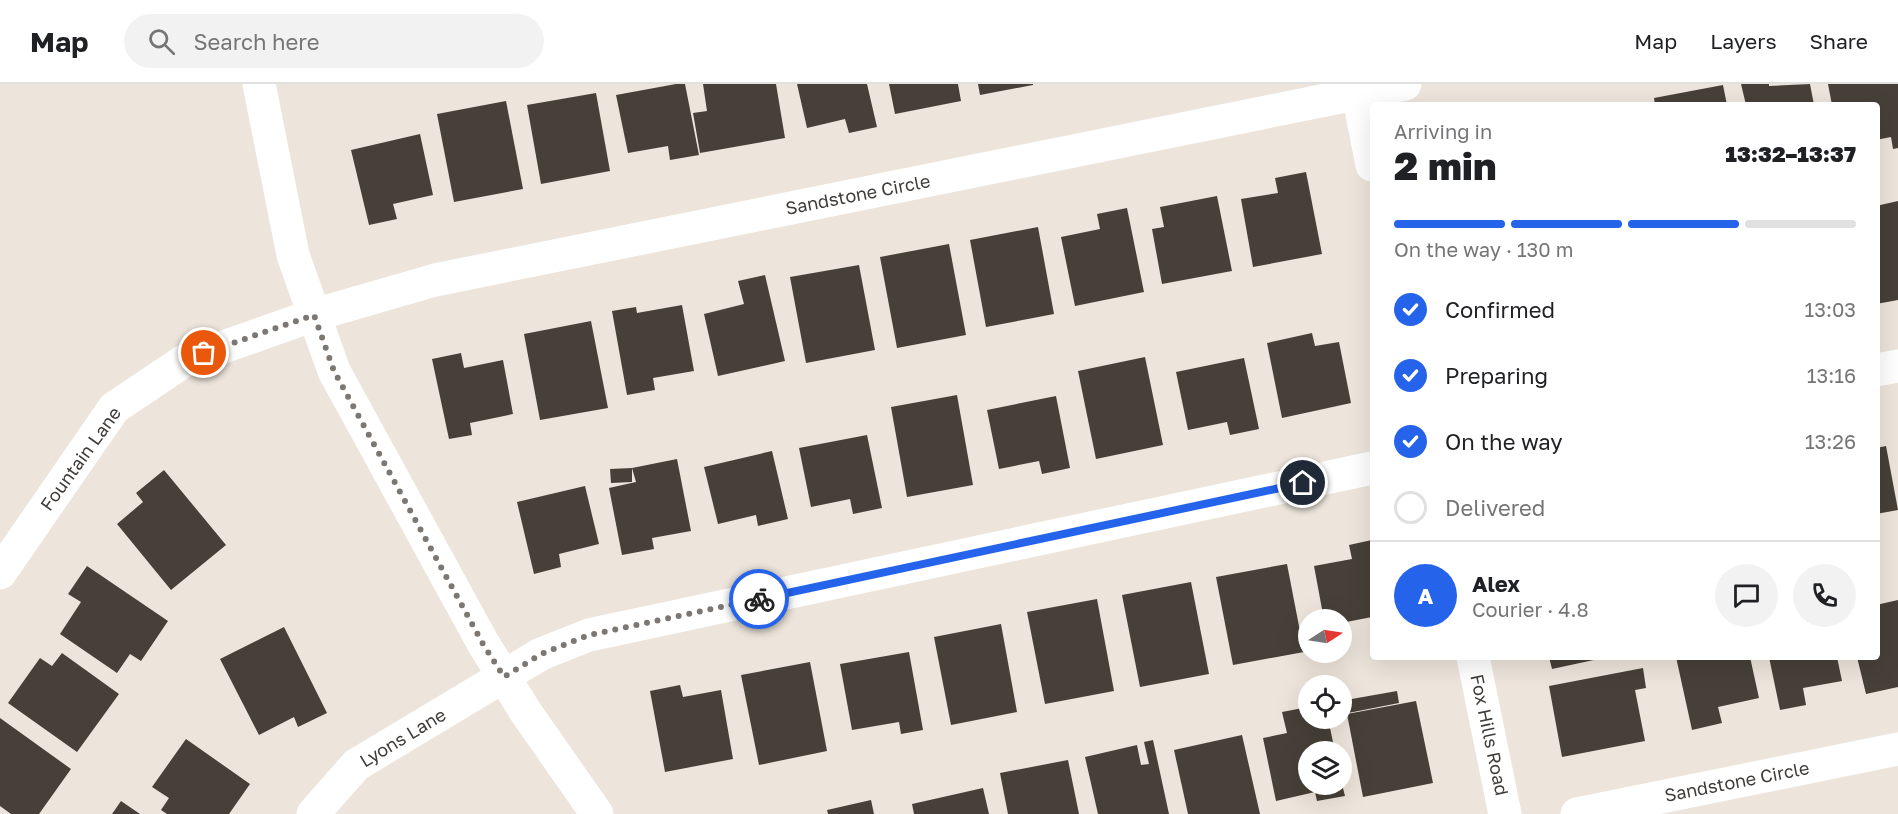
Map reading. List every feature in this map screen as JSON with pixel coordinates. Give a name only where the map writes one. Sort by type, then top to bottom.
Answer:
[{"type":"street","points":[[259,84],[293,255],[334,371],[483,644],[597,814]]},
{"type":"street","name":"Sandstone Circle","points":[[314,315],[435,280],[1357,89],[1405,84]]},
{"type":"street","points":[[1357,89],[1370,155]]},
{"type":"street","name":"Fountain Lane","points":[[0,573],[114,408],[184,360],[314,315]]},
{"type":"street","points":[[1880,369],[1898,366]]},
{"type":"street","name":"Lyons Lane","points":[[313,814],[356,765],[541,654],[589,635],[1370,468]]},
{"type":"street","name":"Fox Hills Road","points":[[1474,660],[1505,814]]},
{"type":"street","name":"Sandstone Circle","points":[[1577,814],[1898,749]]},
{"type":"building","points":[[685,84],[699,155],[670,160],[668,146],[628,153],[616,95]]},
{"type":"building","points":[[703,84],[776,84],[785,138],[700,153],[693,113],[707,111]]},
{"type":"building","points":[[797,84],[867,84],[877,127],[849,133],[845,119],[807,128]]},
{"type":"building","points":[[889,84],[958,84],[961,101],[895,114]]},
{"type":"building","points":[[978,84],[1033,84],[1033,85],[980,95]]},
{"type":"building","points":[[1741,84],[1769,84],[1769,86],[1810,84],[1813,102],[1745,102]]},
{"type":"building","points":[[1828,84],[1898,84],[1898,148],[1893,149],[1891,137],[1880,139],[1880,102],[1831,102]]},
{"type":"building","points":[[1723,85],[1726,102],[1655,102],[1654,98]]},
{"type":"building","points":[[596,93],[610,171],[541,184],[527,105]]},
{"type":"building","points":[[506,101],[523,189],[454,202],[437,114]]},
{"type":"building","points":[[420,134],[433,195],[393,204],[397,219],[369,225],[351,150]]},
{"type":"building","points":[[1306,172],[1322,254],[1253,267],[1241,199],[1278,193],[1275,178]]},
{"type":"building","points":[[1217,196],[1232,271],[1162,284],[1152,229],[1164,227],[1160,207]]},
{"type":"building","points":[[1898,201],[1898,300],[1880,303],[1880,205]]},
{"type":"building","points":[[1127,208],[1144,292],[1075,306],[1061,237],[1100,229],[1097,214]]},
{"type":"building","points":[[1038,227],[1054,314],[986,327],[970,240]]},
{"type":"building","points":[[949,244],[966,335],[897,348],[880,257]]},
{"type":"building","points":[[859,265],[875,350],[806,363],[790,277]]},
{"type":"building","points":[[765,275],[785,361],[718,376],[704,314],[744,304],[738,281]]},
{"type":"building","points":[[682,305],[694,371],[653,378],[655,390],[627,395],[612,311],[636,307],[637,313]]},
{"type":"building","points":[[591,321],[608,408],[540,420],[524,334]]},
{"type":"building","points":[[1312,333],[1315,346],[1339,342],[1351,403],[1282,418],[1267,343]]},
{"type":"building","points":[[461,353],[464,368],[503,360],[513,414],[470,423],[472,435],[449,439],[432,359]]},
{"type":"building","points":[[1145,357],[1163,445],[1096,459],[1078,371]]},
{"type":"building","points":[[1244,358],[1259,429],[1230,435],[1227,422],[1188,430],[1176,372]]},
{"type":"building","points":[[957,395],[973,485],[907,497],[891,407]]},
{"type":"building","points":[[1056,396],[1070,468],[1042,474],[1039,461],[999,469],[987,410]]},
{"type":"building","points":[[867,435],[882,508],[853,514],[850,499],[811,507],[799,448]]},
{"type":"building","points":[[1886,446],[1898,510],[1880,513],[1880,447]]},
{"type":"building","points":[[772,451],[788,519],[758,526],[756,515],[718,524],[704,467]]},
{"type":"building","points":[[677,459],[691,531],[652,538],[654,549],[622,555],[609,488],[636,482],[632,468]]},
{"type":"building","points":[[632,468],[632,482],[611,483],[610,469]]},
{"type":"building","points":[[164,470],[226,545],[171,590],[117,524],[143,502],[136,493]]},
{"type":"building","points":[[585,486],[599,544],[559,554],[561,567],[534,574],[517,502]]},
{"type":"building","points":[[1370,540],[1370,617],[1352,621],[1352,609],[1322,609],[1314,566],[1352,559],[1349,545]]},
{"type":"building","points":[[1287,564],[1298,621],[1298,653],[1233,665],[1216,577]]},
{"type":"building","points":[[87,566],[168,621],[141,661],[130,654],[117,673],[60,634],[81,602],[68,594]]},
{"type":"building","points":[[1191,582],[1209,674],[1140,687],[1122,595]]},
{"type":"building","points":[[1097,599],[1114,691],[1045,704],[1027,612]]},
{"type":"building","points":[[1898,600],[1898,687],[1866,694],[1858,660],[1880,660],[1880,604]]},
{"type":"building","points":[[1001,624],[1017,712],[951,725],[934,637]]},
{"type":"building","points":[[284,627],[327,713],[298,727],[294,717],[259,735],[220,659]]},
{"type":"building","points":[[909,652],[923,730],[901,734],[899,722],[852,730],[840,664]]},
{"type":"building","points":[[62,653],[119,694],[77,752],[8,703],[40,658],[52,666]]},
{"type":"building","points":[[1550,660],[1594,660],[1552,669]]},
{"type":"building","points":[[1677,660],[1751,660],[1759,698],[1718,707],[1722,723],[1692,730]]},
{"type":"building","points":[[1770,660],[1838,660],[1842,681],[1803,688],[1806,705],[1780,710]]},
{"type":"building","points":[[810,662],[827,751],[759,765],[741,675]]},
{"type":"building","points":[[1643,668],[1646,688],[1635,690],[1645,741],[1562,757],[1549,686]]},
{"type":"building","points":[[680,685],[683,697],[721,690],[733,759],[665,772],[650,691]]},
{"type":"building","points":[[1397,691],[1399,703],[1352,712],[1352,699]]},
{"type":"building","points":[[1416,701],[1433,783],[1363,797],[1350,729],[1352,729],[1352,713]]},
{"type":"building","points":[[1298,709],[1298,729],[1330,729],[1333,741],[1298,741],[1298,795],[1302,795],[1276,801],[1263,738],[1287,733],[1282,712]]},
{"type":"building","points":[[0,718],[71,769],[39,814],[11,814],[0,806]]},
{"type":"building","points":[[1242,735],[1260,814],[1188,814],[1174,750]]},
{"type":"building","points":[[186,739],[250,784],[229,814],[167,814],[161,810],[169,798],[152,787]]},
{"type":"building","points":[[1153,740],[1169,814],[1098,814],[1085,757],[1137,745],[1141,765],[1149,764],[1144,742]]},
{"type":"building","points":[[1068,760],[1079,814],[1008,814],[1000,773]]},
{"type":"building","points":[[983,788],[989,814],[914,814],[912,804]]},
{"type":"building","points":[[1316,795],[1345,796],[1317,801]]},
{"type":"building","points":[[871,800],[874,814],[828,814],[827,810]]},
{"type":"building","points":[[121,801],[140,814],[112,814]]},
{"type":"way so far","points":[[204,353],[314,315],[334,371],[483,644],[504,677],[541,654],[589,635],[759,599]]},
{"type":"route","points":[[759,599],[1303,483]]}]
